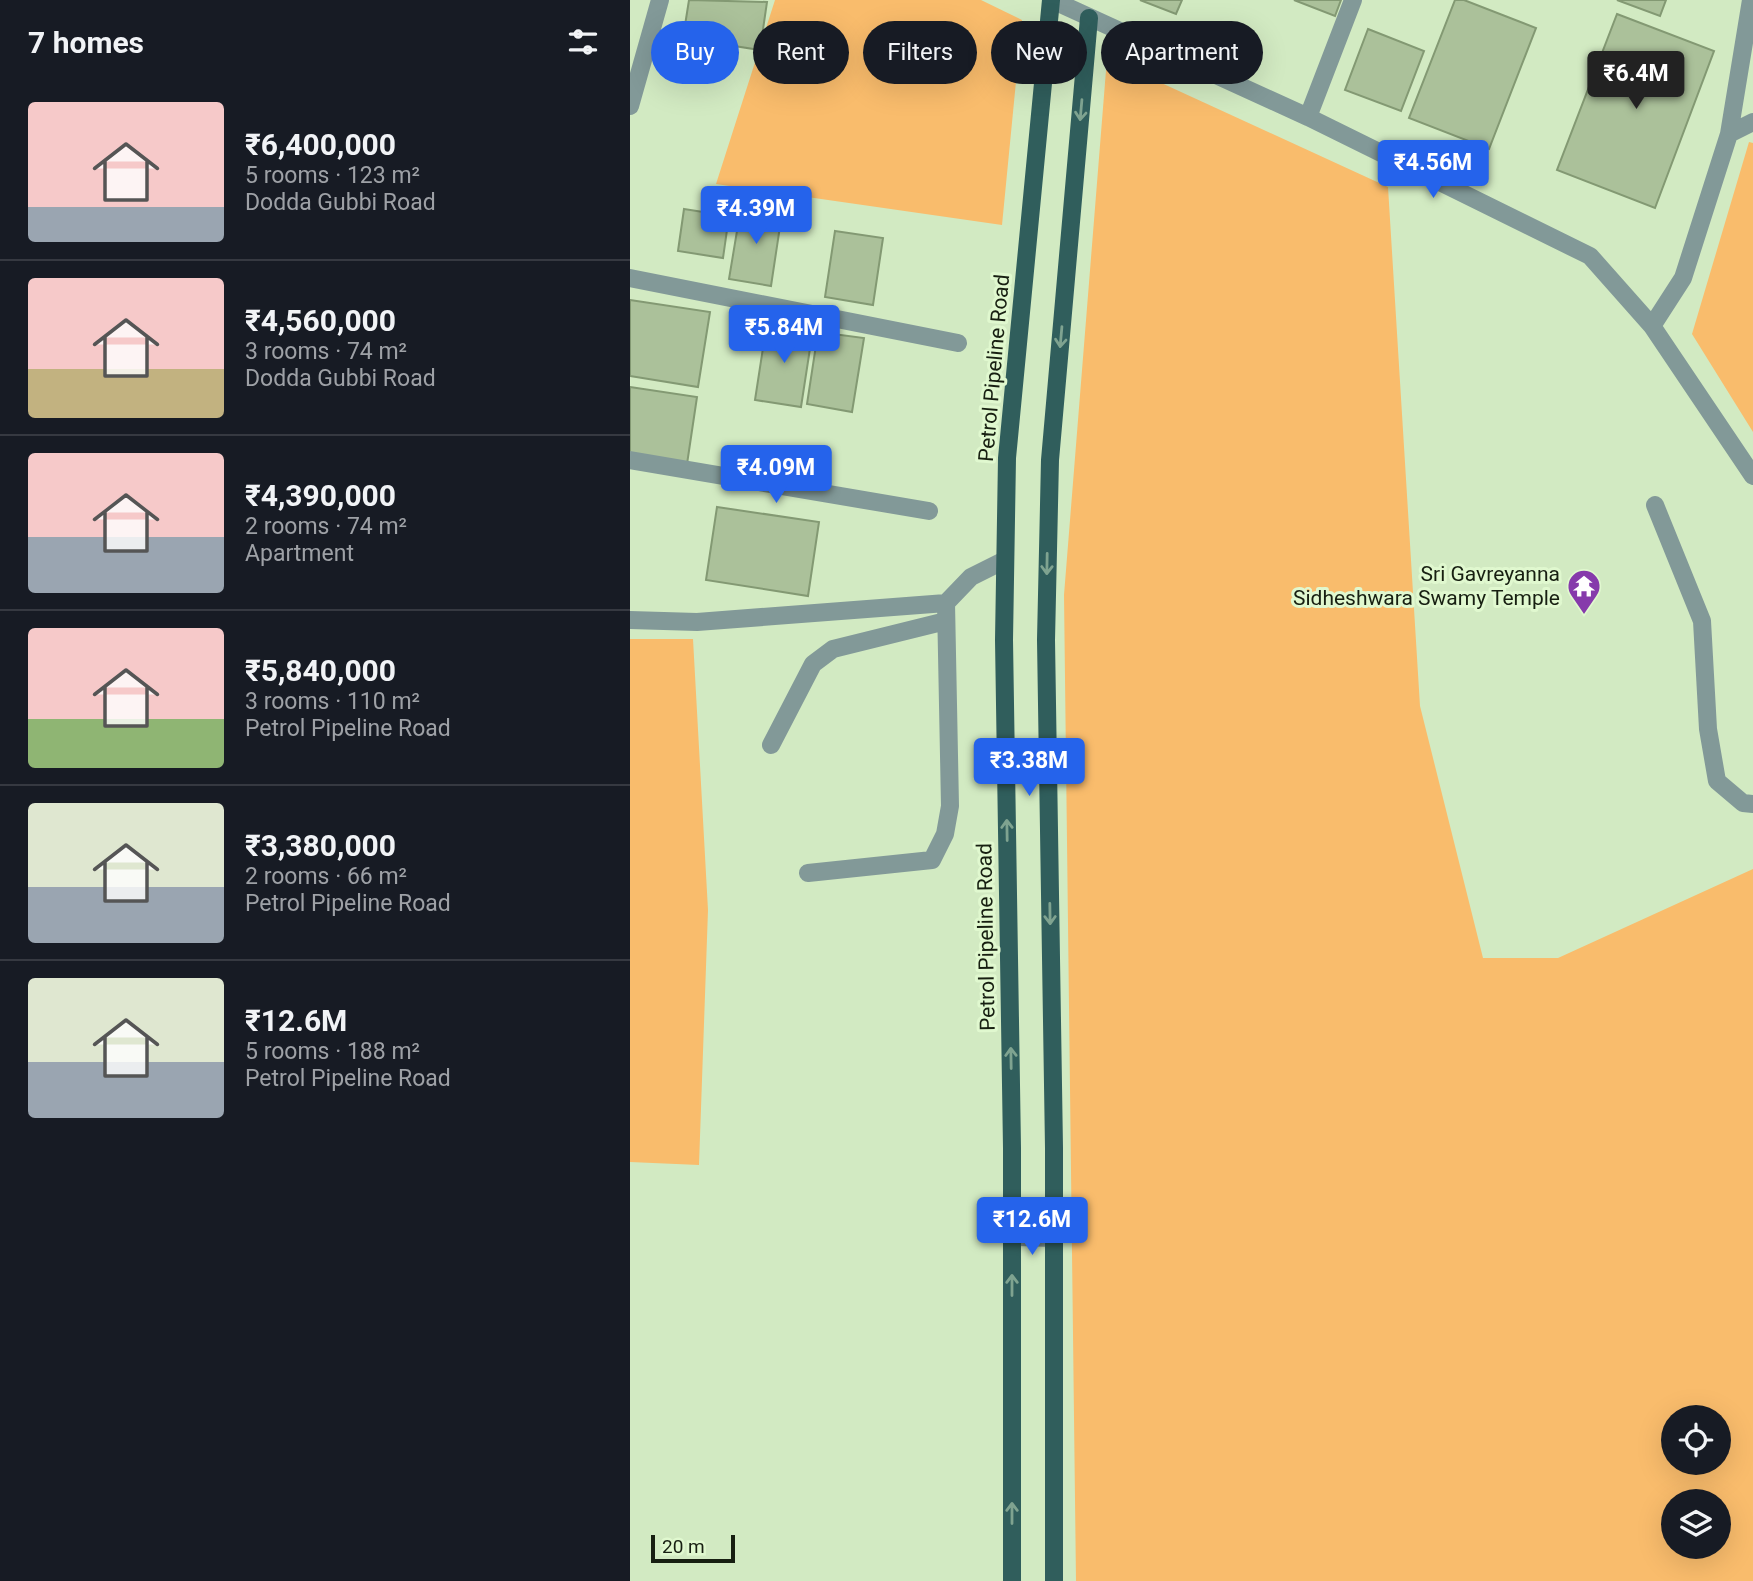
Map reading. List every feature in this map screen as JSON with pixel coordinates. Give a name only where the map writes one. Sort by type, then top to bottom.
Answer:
[{"type":"main road","name":"Petrol Pipeline Road","points":[[1012,1581],[1012,1237],[1004,640],[1007,458],[1051,0]]},
{"type":"main road","points":[[1054,1581],[1054,1238],[1046,640],[1049,460],[1089,18]]},
{"type":"street","points":[[630,106],[660,0]]},
{"type":"street","points":[[1051,0],[1308,117],[1590,256],[1651,326],[1752,474]]},
{"type":"street","points":[[1308,117],[1353,0]]},
{"type":"street","points":[[1651,326],[1683,278],[1729,134],[1751,0]]},
{"type":"street","points":[[1729,134],[1753,122]]},
{"type":"street","points":[[630,278],[958,343]]},
{"type":"street","points":[[630,460],[929,511]]},
{"type":"street","points":[[1655,505],[1702,621],[1708,729],[1717,781],[1743,803],[1753,804]]},
{"type":"street","points":[[771,745],[813,664],[833,649],[946,612],[971,577],[1005,561]]},
{"type":"street","points":[[630,620],[697,622],[946,612]]},
{"type":"street","points":[[807,873],[932,860],[945,834],[950,806],[946,612]]},
{"type":"street","points":[[1012,1237],[1054,1238]]},
{"type":"shaded area","points":[[775,0],[981,0],[1022,20],[991,21],[991,84],[1016,84],[1002,225],[716,184],[753,69],[753,84],[849,84],[849,21],[768,21]]},
{"type":"shaded area","points":[[1105,84],[1164,84],[1388,187],[1420,706],[1483,958],[1558,958],[1753,869],[1753,1581],[1076,1581],[1064,595]]},
{"type":"shaded area","points":[[1749,142],[1753,143],[1753,432],[1692,334]]},
{"type":"shaded area","points":[[630,639],[693,639],[708,910],[699,1165],[630,1162]]},
{"type":"building","points":[[689,0],[767,2],[764,21],[753,21],[753,49],[739,47],[739,21],[686,21]]},
{"type":"building","points":[[1140,0],[1182,0],[1176,14]]},
{"type":"building","points":[[1294,0],[1341,0],[1335,16]]},
{"type":"building","points":[[1455,0],[1464,0],[1536,28],[1489,149],[1409,118]]},
{"type":"building","points":[[1617,0],[1666,0],[1660,16]]},
{"type":"building","points":[[1617,14],[1714,51],[1655,208],[1557,170]]},
{"type":"building","points":[[1368,29],[1424,51],[1401,111],[1345,90]]},
{"type":"building","points":[[741,207],[782,213],[771,286],[729,279]]},
{"type":"building","points":[[684,209],[729,216],[723,258],[678,251]]},
{"type":"building","points":[[835,231],[883,238],[873,305],[825,297]]},
{"type":"building","points":[[630,300],[710,312],[698,387],[630,376]]},
{"type":"building","points":[[767,322],[813,329],[801,407],[755,400]]},
{"type":"building","points":[[818,332],[864,338],[852,412],[807,404]]},
{"type":"building","points":[[630,387],[697,397],[687,464],[630,455]]},
{"type":"building","points":[[717,507],[819,522],[808,596],[706,580]]},
{"type":"place","name":"Sri Gavreyanna Sidheshwara Swamy Temple","points":[[1584,616]]}]
